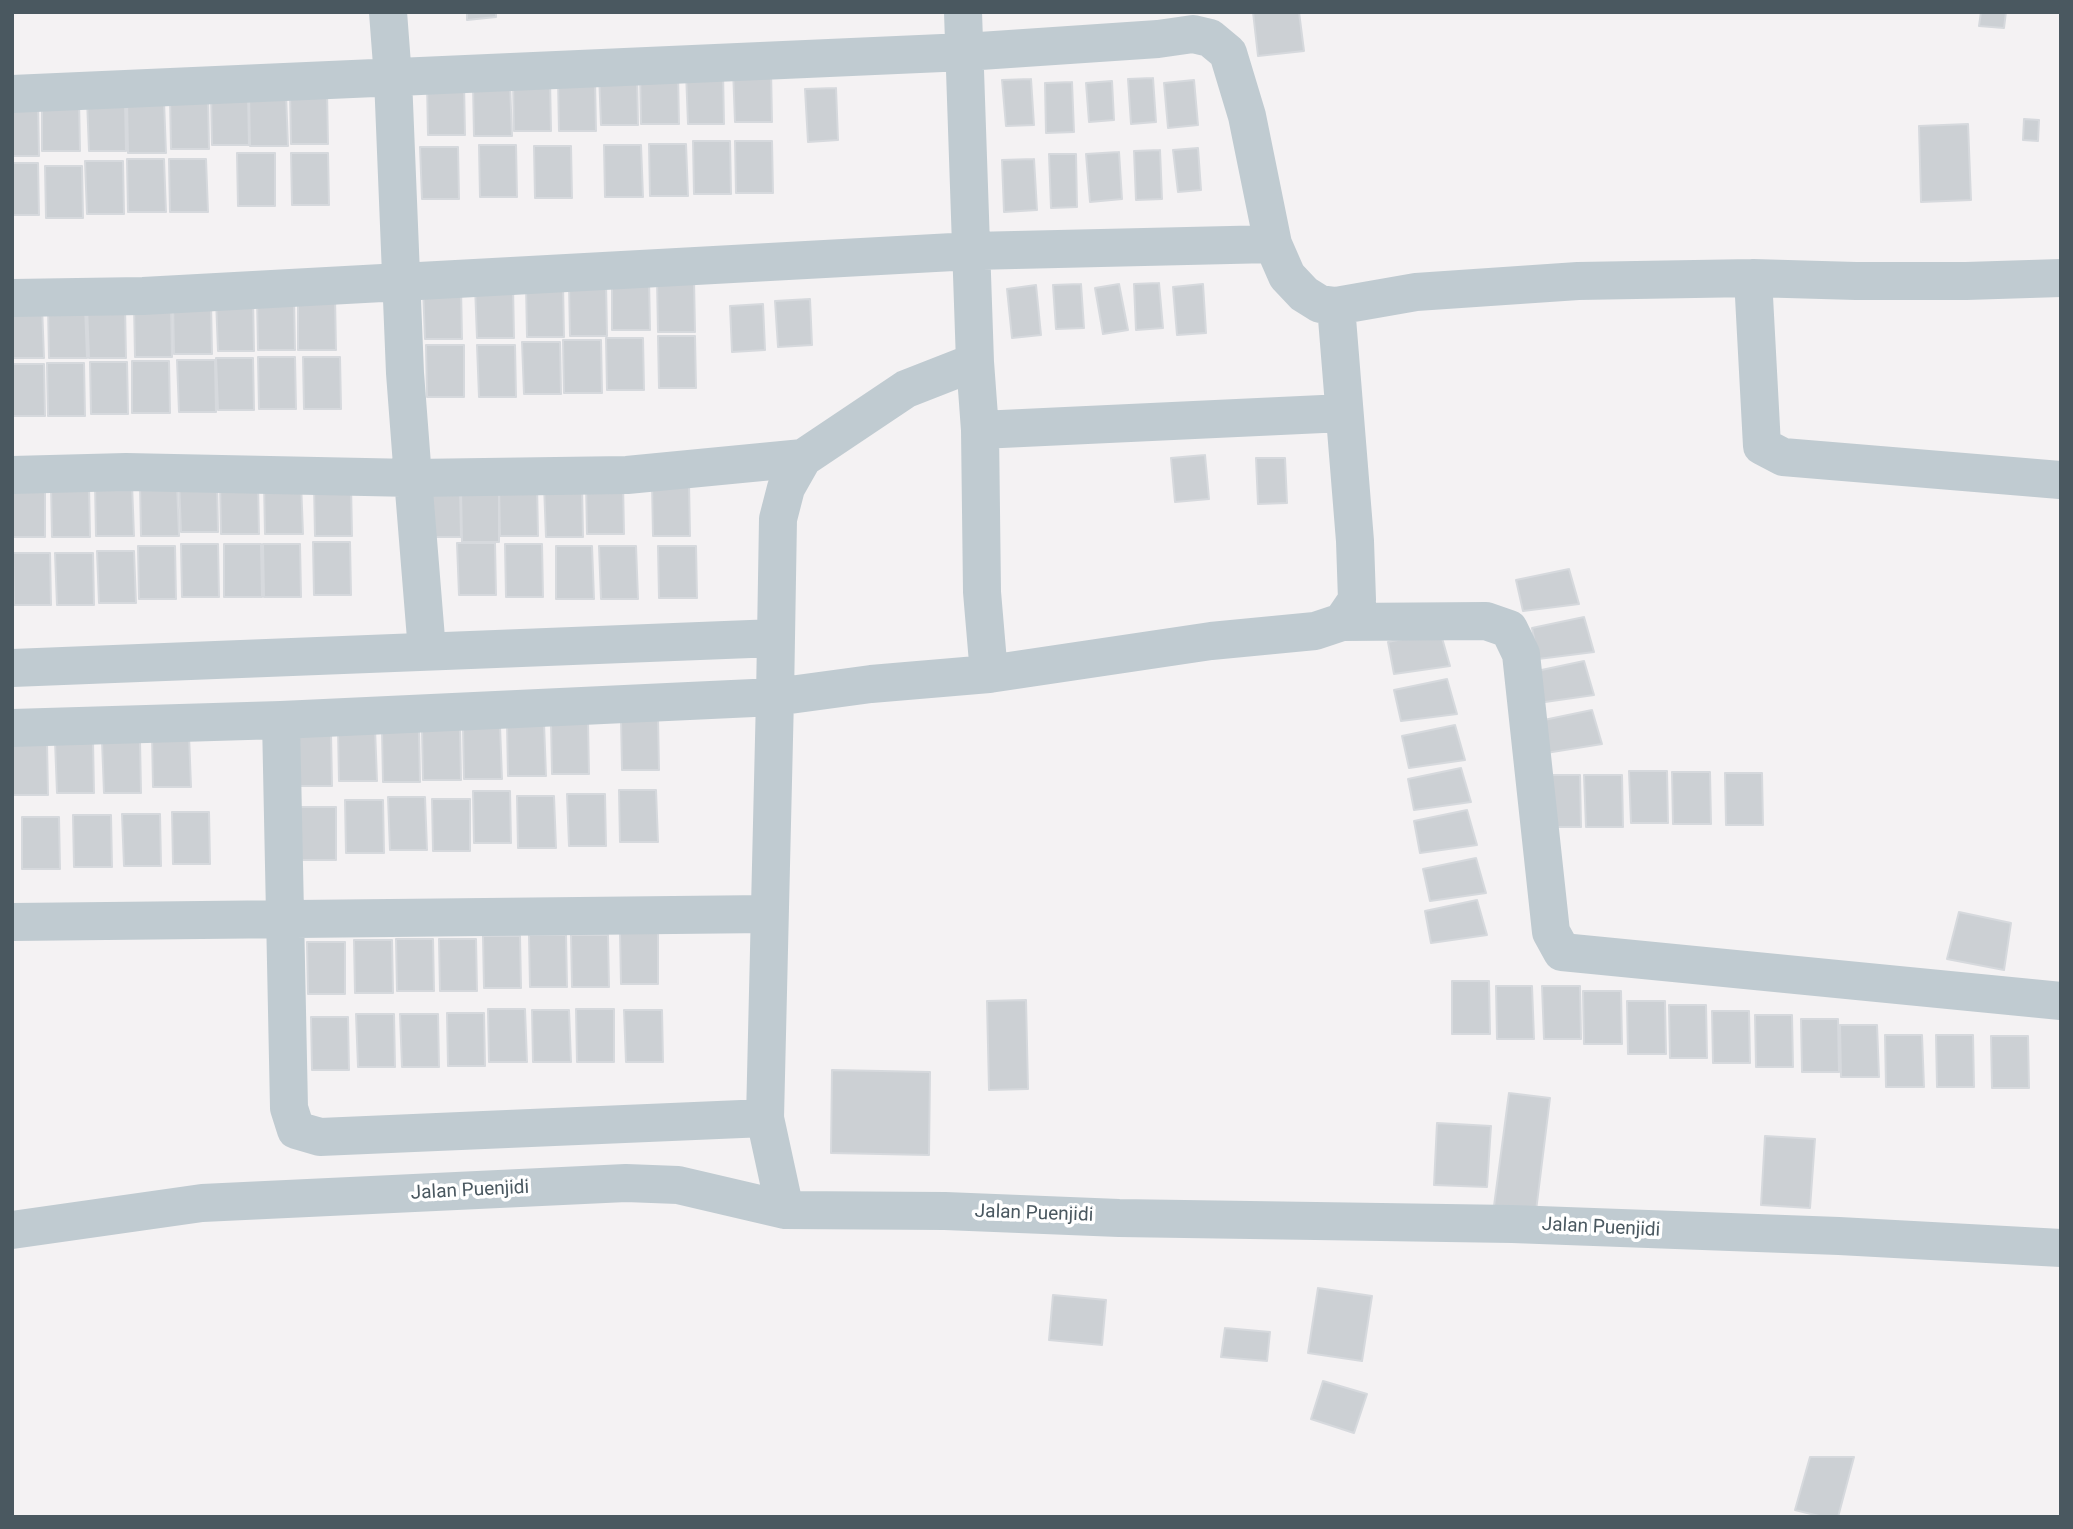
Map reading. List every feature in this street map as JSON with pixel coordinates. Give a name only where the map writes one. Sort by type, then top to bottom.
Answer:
[{"type":"street","points":[[388,12],[400,281],[427,651]]},
{"type":"street","points":[[962,12],[975,362],[981,430],[982,592],[989,674]]},
{"type":"street","points":[[12,94],[687,62],[965,52],[1157,26],[1210,38],[1228,53],[1247,116],[1273,244],[1287,276],[1304,294],[1320,304],[1336,306],[1416,292],[1527,284],[1753,278],[1856,281],[2022,281],[2061,278]]},
{"type":"street","points":[[12,298],[143,296],[972,251],[1273,244]]},
{"type":"street","points":[[1753,278],[1762,446],[1783,457],[2060,480]]},
{"type":"street","points":[[1336,306],[1355,541],[1357,600],[1342,622]]},
{"type":"street","points":[[785,1210],[765,1118],[778,519],[786,488],[803,458],[906,390],[975,362]]},
{"type":"street","points":[[981,430],[1344,413]]},
{"type":"street","points":[[12,475],[126,472],[414,478],[627,475],[803,458]]},
{"type":"street","points":[[12,728],[281,720],[775,697],[871,684],[989,674],[1211,641],[1315,631],[1342,622],[1486,621],[1509,629],[1521,654],[1551,932],[1562,951],[2061,1000]]},
{"type":"street","points":[[12,668],[776,638]]},
{"type":"street","points":[[281,720],[289,1108],[296,1130],[320,1138],[765,1118]]},
{"type":"street","points":[[12,922],[768,914]]},
{"type":"street","name":"Jalan Puenjidi","points":[[12,1230],[202,1203],[626,1184],[678,1185],[785,1210],[1512,1224],[1839,1236],[2061,1248]]},
{"type":"building","points":[[467,12],[496,12],[496,17],[467,20]]},
{"type":"building","points":[[1253,12],[1299,12],[1304,51],[1258,56]]},
{"type":"building","points":[[1981,12],[2006,12],[2004,28],[1979,26]]},
{"type":"building","points":[[733,69],[771,69],[772,122],[735,122]]},
{"type":"building","points":[[640,72],[678,72],[679,124],[641,124]]},
{"type":"building","points":[[686,72],[723,72],[724,124],[688,124]]},
{"type":"building","points":[[599,73],[637,73],[638,125],[601,125]]},
{"type":"building","points":[[1153,78],[1156,122],[1131,124],[1128,79]]},
{"type":"building","points":[[513,79],[550,79],[551,131],[514,131]]},
{"type":"building","points":[[558,79],[595,79],[596,131],[559,131]]},
{"type":"building","points":[[1031,79],[1034,125],[1006,126],[1002,80]]},
{"type":"building","points":[[1194,80],[1198,125],[1168,128],[1164,83]]},
{"type":"building","points":[[1112,81],[1114,120],[1089,122],[1086,83]]},
{"type":"building","points":[[427,82],[464,82],[465,135],[428,135]]},
{"type":"building","points":[[1072,82],[1074,132],[1046,133],[1045,83]]},
{"type":"building","points":[[473,84],[510,84],[512,136],[474,136]]},
{"type":"building","points":[[836,88],[838,140],[808,142],[805,89]]},
{"type":"building","points":[[290,91],[327,91],[328,144],[291,144]]},
{"type":"building","points":[[211,92],[248,92],[249,145],[212,145]]},
{"type":"building","points":[[249,94],[286,94],[288,146],[250,146]]},
{"type":"building","points":[[170,97],[208,97],[209,149],[171,149]]},
{"type":"building","points":[[42,99],[79,99],[80,151],[42,151]]},
{"type":"building","points":[[87,99],[125,99],[126,151],[89,151]]},
{"type":"building","points":[[127,101],[164,101],[166,153],[128,153]]},
{"type":"building","points":[[12,103],[38,103],[39,156],[12,156]]},
{"type":"building","points":[[2024,119],[2039,120],[2038,141],[2023,140]]},
{"type":"building","points":[[1968,124],[1971,200],[1921,202],[1919,126]]},
{"type":"building","points":[[693,141],[730,141],[731,194],[694,194]]},
{"type":"building","points":[[735,141],[772,141],[773,193],[736,193]]},
{"type":"building","points":[[649,144],[686,144],[688,196],[650,196]]},
{"type":"building","points":[[479,145],[516,145],[517,197],[480,197]]},
{"type":"building","points":[[604,145],[641,145],[643,197],[605,197]]},
{"type":"building","points":[[534,146],[571,146],[572,198],[535,198]]},
{"type":"building","points":[[420,147],[458,147],[459,199],[422,199]]},
{"type":"building","points":[[1198,148],[1201,190],[1178,192],[1173,150]]},
{"type":"building","points":[[1160,150],[1162,199],[1136,200],[1134,151]]},
{"type":"building","points":[[1119,152],[1122,199],[1090,202],[1086,154]]},
{"type":"building","points":[[237,153],[275,153],[275,206],[238,206]]},
{"type":"building","points":[[291,153],[328,153],[329,205],[292,205]]},
{"type":"building","points":[[1049,154],[1076,154],[1077,207],[1051,208]]},
{"type":"building","points":[[127,159],[164,159],[166,212],[128,212]]},
{"type":"building","points":[[169,159],[206,159],[208,212],[170,212]]},
{"type":"building","points":[[1034,159],[1037,210],[1004,212],[1002,160]]},
{"type":"building","points":[[85,161],[123,161],[124,214],[87,214]]},
{"type":"building","points":[[12,163],[38,163],[39,215],[12,215]]},
{"type":"building","points":[[45,166],[82,166],[83,218],[46,218]]},
{"type":"building","points":[[612,278],[649,278],[650,330],[612,330]]},
{"type":"building","points":[[657,279],[694,279],[695,332],[658,332]]},
{"type":"building","points":[[569,283],[606,283],[607,336],[570,336]]},
{"type":"building","points":[[1159,283],[1163,328],[1136,330],[1134,284]]},
{"type":"building","points":[[526,284],[563,284],[564,337],[527,337]]},
{"type":"building","points":[[1081,284],[1084,328],[1056,329],[1053,285]]},
{"type":"building","points":[[1119,284],[1128,330],[1103,334],[1095,288]]},
{"type":"building","points":[[1203,284],[1206,333],[1177,335],[1173,287]]},
{"type":"building","points":[[1036,285],[1041,335],[1012,338],[1007,289]]},
{"type":"building","points":[[475,286],[513,286],[514,338],[477,338]]},
{"type":"building","points":[[423,287],[461,287],[462,339],[425,339]]},
{"type":"building","points":[[257,297],[294,297],[295,350],[258,350]]},
{"type":"building","points":[[298,297],[335,297],[336,350],[298,350]]},
{"type":"building","points":[[216,299],[253,299],[254,351],[218,351]]},
{"type":"building","points":[[810,299],[812,345],[778,347],[775,301]]},
{"type":"building","points":[[173,302],[211,302],[212,354],[174,354]]},
{"type":"building","points":[[134,304],[171,304],[172,357],[135,357]]},
{"type":"building","points":[[763,304],[765,350],[732,352],[730,306]]},
{"type":"building","points":[[12,306],[42,306],[44,358],[12,358]]},
{"type":"building","points":[[48,306],[85,306],[87,358],[49,358]]},
{"type":"building","points":[[87,306],[125,306],[126,358],[89,358]]},
{"type":"building","points":[[658,336],[695,336],[696,388],[659,388]]},
{"type":"building","points":[[606,338],[643,338],[644,390],[607,390]]},
{"type":"building","points":[[563,340],[601,340],[602,393],[564,393]]},
{"type":"building","points":[[522,342],[560,342],[561,394],[524,394]]},
{"type":"building","points":[[426,345],[464,345],[464,397],[427,397]]},
{"type":"building","points":[[477,345],[515,345],[516,397],[479,397]]},
{"type":"building","points":[[258,357],[295,357],[296,409],[259,409]]},
{"type":"building","points":[[303,357],[340,357],[341,409],[304,409]]},
{"type":"building","points":[[216,358],[253,358],[254,410],[218,410]]},
{"type":"building","points":[[177,360],[215,360],[216,412],[179,412]]},
{"type":"building","points":[[132,361],[169,361],[170,413],[132,413]]},
{"type":"building","points":[[90,362],[127,362],[128,414],[91,414]]},
{"type":"building","points":[[47,363],[84,363],[85,416],[48,416]]},
{"type":"building","points":[[12,364],[44,364],[45,416],[12,416]]},
{"type":"building","points":[[1205,455],[1209,499],[1175,502],[1171,458]]},
{"type":"building","points":[[1256,458],[1285,458],[1287,503],[1258,504]]},
{"type":"building","points":[[179,480],[217,480],[218,532],[181,532]]},
{"type":"building","points":[[220,482],[258,482],[259,534],[221,534]]},
{"type":"building","points":[[264,482],[301,482],[303,534],[265,534]]},
{"type":"building","points":[[586,482],[623,482],[624,534],[587,534]]},
{"type":"building","points":[[652,483],[689,483],[690,536],[653,536]]},
{"type":"building","points":[[95,484],[132,484],[134,536],[96,536]]},
{"type":"building","points":[[140,484],[177,484],[179,536],[141,536]]},
{"type":"building","points":[[314,484],[351,484],[352,536],[315,536]]},
{"type":"building","points":[[499,484],[537,484],[538,536],[500,536]]},
{"type":"building","points":[[12,485],[45,485],[45,537],[12,537]]},
{"type":"building","points":[[51,485],[89,485],[90,537],[52,537]]},
{"type":"building","points":[[422,485],[460,485],[461,537],[423,537]]},
{"type":"building","points":[[544,485],[582,485],[583,537],[546,537]]},
{"type":"building","points":[[461,489],[499,489],[499,542],[462,542]]},
{"type":"building","points":[[313,542],[350,542],[351,595],[314,595]]},
{"type":"building","points":[[457,543],[495,543],[496,595],[459,595]]},
{"type":"building","points":[[181,544],[218,544],[219,597],[182,597]]},
{"type":"building","points":[[224,544],[261,544],[262,597],[224,597]]},
{"type":"building","points":[[263,544],[300,544],[301,597],[264,597]]},
{"type":"building","points":[[505,544],[542,544],[543,597],[506,597]]},
{"type":"building","points":[[138,546],[175,546],[176,599],[139,599]]},
{"type":"building","points":[[556,546],[592,546],[594,599],[556,599]]},
{"type":"building","points":[[599,546],[636,546],[638,599],[601,599]]},
{"type":"building","points":[[658,546],[696,546],[697,598],[659,598]]},
{"type":"building","points":[[97,551],[134,551],[136,603],[99,603]]},
{"type":"building","points":[[13,553],[50,553],[51,605],[14,605]]},
{"type":"building","points":[[55,553],[93,553],[94,605],[57,605]]},
{"type":"building","points":[[1569,569],[1579,604],[1523,611],[1516,580]]},
{"type":"building","points":[[1584,617],[1594,652],[1538,659],[1532,628]]},
{"type":"building","points":[[1440,631],[1450,666],[1394,674],[1388,642]]},
{"type":"building","points":[[1584,661],[1594,695],[1538,703],[1532,672]]},
{"type":"building","points":[[1447,679],[1457,714],[1401,721],[1394,690]]},
{"type":"building","points":[[1592,710],[1602,744],[1546,753],[1539,721]]},
{"type":"building","points":[[621,718],[658,718],[659,770],[622,770]]},
{"type":"building","points":[[551,722],[588,722],[589,774],[552,774]]},
{"type":"building","points":[[507,723],[544,723],[546,776],[508,776]]},
{"type":"building","points":[[1455,725],[1465,760],[1409,768],[1402,736]]},
{"type":"building","points":[[463,726],[500,726],[502,779],[464,779]]},
{"type":"building","points":[[338,728],[375,728],[377,781],[339,781]]},
{"type":"building","points":[[422,728],[460,728],[461,780],[423,780]]},
{"type":"building","points":[[382,730],[419,730],[420,782],[383,782]]},
{"type":"building","points":[[294,733],[331,733],[332,786],[295,786]]},
{"type":"building","points":[[152,735],[189,735],[191,787],[153,787]]},
{"type":"building","points":[[55,741],[93,741],[94,793],[57,793]]},
{"type":"building","points":[[102,741],[140,741],[141,793],[104,793]]},
{"type":"building","points":[[12,743],[47,743],[48,795],[12,795]]},
{"type":"building","points":[[1461,768],[1471,802],[1414,810],[1408,779]]},
{"type":"building","points":[[1629,771],[1667,771],[1668,823],[1631,823]]},
{"type":"building","points":[[1672,772],[1710,772],[1711,824],[1673,824]]},
{"type":"building","points":[[1725,773],[1762,773],[1763,825],[1726,825]]},
{"type":"building","points":[[1542,775],[1580,775],[1581,827],[1544,827]]},
{"type":"building","points":[[1584,775],[1622,775],[1623,827],[1586,827]]},
{"type":"building","points":[[619,790],[656,790],[658,842],[620,842]]},
{"type":"building","points":[[473,791],[510,791],[511,843],[474,843]]},
{"type":"building","points":[[567,794],[605,794],[606,846],[569,846]]},
{"type":"building","points":[[517,796],[554,796],[556,848],[518,848]]},
{"type":"building","points":[[388,797],[425,797],[427,850],[390,850]]},
{"type":"building","points":[[432,799],[470,799],[470,851],[433,851]]},
{"type":"building","points":[[345,800],[383,800],[384,853],[346,853]]},
{"type":"building","points":[[298,807],[336,807],[336,860],[300,860]]},
{"type":"building","points":[[1467,810],[1477,845],[1420,853],[1414,821]]},
{"type":"building","points":[[172,812],[209,812],[210,864],[173,864]]},
{"type":"building","points":[[122,814],[160,814],[161,866],[124,866]]},
{"type":"building","points":[[73,815],[111,815],[112,867],[74,867]]},
{"type":"building","points":[[22,817],[59,817],[60,869],[22,869]]},
{"type":"building","points":[[1476,858],[1486,893],[1430,901],[1423,869]]},
{"type":"building","points":[[1477,900],[1487,935],[1431,943],[1425,911]]},
{"type":"building","points":[[1959,912],[2011,923],[2004,970],[1947,959]]},
{"type":"building","points":[[620,932],[658,932],[658,984],[621,984]]},
{"type":"building","points":[[529,935],[566,935],[567,987],[530,987]]},
{"type":"building","points":[[571,935],[608,935],[609,987],[572,987]]},
{"type":"building","points":[[483,936],[520,936],[521,988],[484,988]]},
{"type":"building","points":[[396,939],[433,939],[434,991],[397,991]]},
{"type":"building","points":[[439,939],[476,939],[477,991],[440,991]]},
{"type":"building","points":[[354,940],[392,940],[393,993],[355,993]]},
{"type":"building","points":[[307,942],[345,942],[345,994],[308,994]]},
{"type":"building","points":[[1452,981],[1489,981],[1490,1034],[1452,1034]]},
{"type":"building","points":[[1496,986],[1532,986],[1534,1039],[1497,1039]]},
{"type":"building","points":[[1542,986],[1580,986],[1581,1039],[1544,1039]]},
{"type":"building","points":[[1583,991],[1621,991],[1622,1044],[1584,1044]]},
{"type":"building","points":[[1026,1000],[1028,1089],[989,1090],[987,1001]]},
{"type":"building","points":[[1627,1001],[1665,1001],[1666,1054],[1628,1054]]},
{"type":"building","points":[[1669,1005],[1706,1005],[1707,1058],[1670,1058]]},
{"type":"building","points":[[488,1009],[525,1009],[527,1062],[489,1062]]},
{"type":"building","points":[[576,1009],[614,1009],[614,1062],[577,1062]]},
{"type":"building","points":[[532,1010],[569,1010],[571,1062],[533,1062]]},
{"type":"building","points":[[624,1010],[662,1010],[663,1062],[626,1062]]},
{"type":"building","points":[[1712,1011],[1749,1011],[1750,1063],[1713,1063]]},
{"type":"building","points":[[447,1013],[484,1013],[485,1066],[448,1066]]},
{"type":"building","points":[[356,1014],[394,1014],[395,1067],[358,1067]]},
{"type":"building","points":[[400,1014],[438,1014],[439,1067],[402,1067]]},
{"type":"building","points":[[1755,1015],[1792,1015],[1793,1067],[1756,1067]]},
{"type":"building","points":[[311,1017],[348,1017],[349,1070],[312,1070]]},
{"type":"building","points":[[1801,1019],[1838,1019],[1839,1072],[1802,1072]]},
{"type":"building","points":[[1840,1025],[1877,1025],[1879,1077],[1841,1077]]},
{"type":"building","points":[[1885,1035],[1922,1035],[1924,1087],[1886,1087]]},
{"type":"building","points":[[1936,1035],[1973,1035],[1974,1087],[1937,1087]]},
{"type":"building","points":[[1991,1036],[2028,1036],[2029,1088],[1992,1088]]},
{"type":"building","points":[[832,1070],[930,1072],[929,1155],[831,1153]]},
{"type":"building","points":[[1509,1093],[1550,1098],[1536,1211],[1494,1206]]},
{"type":"building","points":[[1437,1123],[1491,1126],[1487,1187],[1434,1185]]},
{"type":"building","points":[[1765,1136],[1815,1139],[1810,1208],[1761,1205]]},
{"type":"building","points":[[1318,1288],[1372,1296],[1362,1361],[1308,1353]]},
{"type":"building","points":[[1053,1295],[1106,1300],[1102,1345],[1049,1340]]},
{"type":"building","points":[[1225,1328],[1270,1332],[1267,1361],[1221,1357]]},
{"type":"building","points":[[1323,1381],[1367,1394],[1354,1433],[1311,1419]]},
{"type":"building","points":[[1810,1457],[1854,1457],[1838,1517],[1823,1517],[1795,1510]]}]
